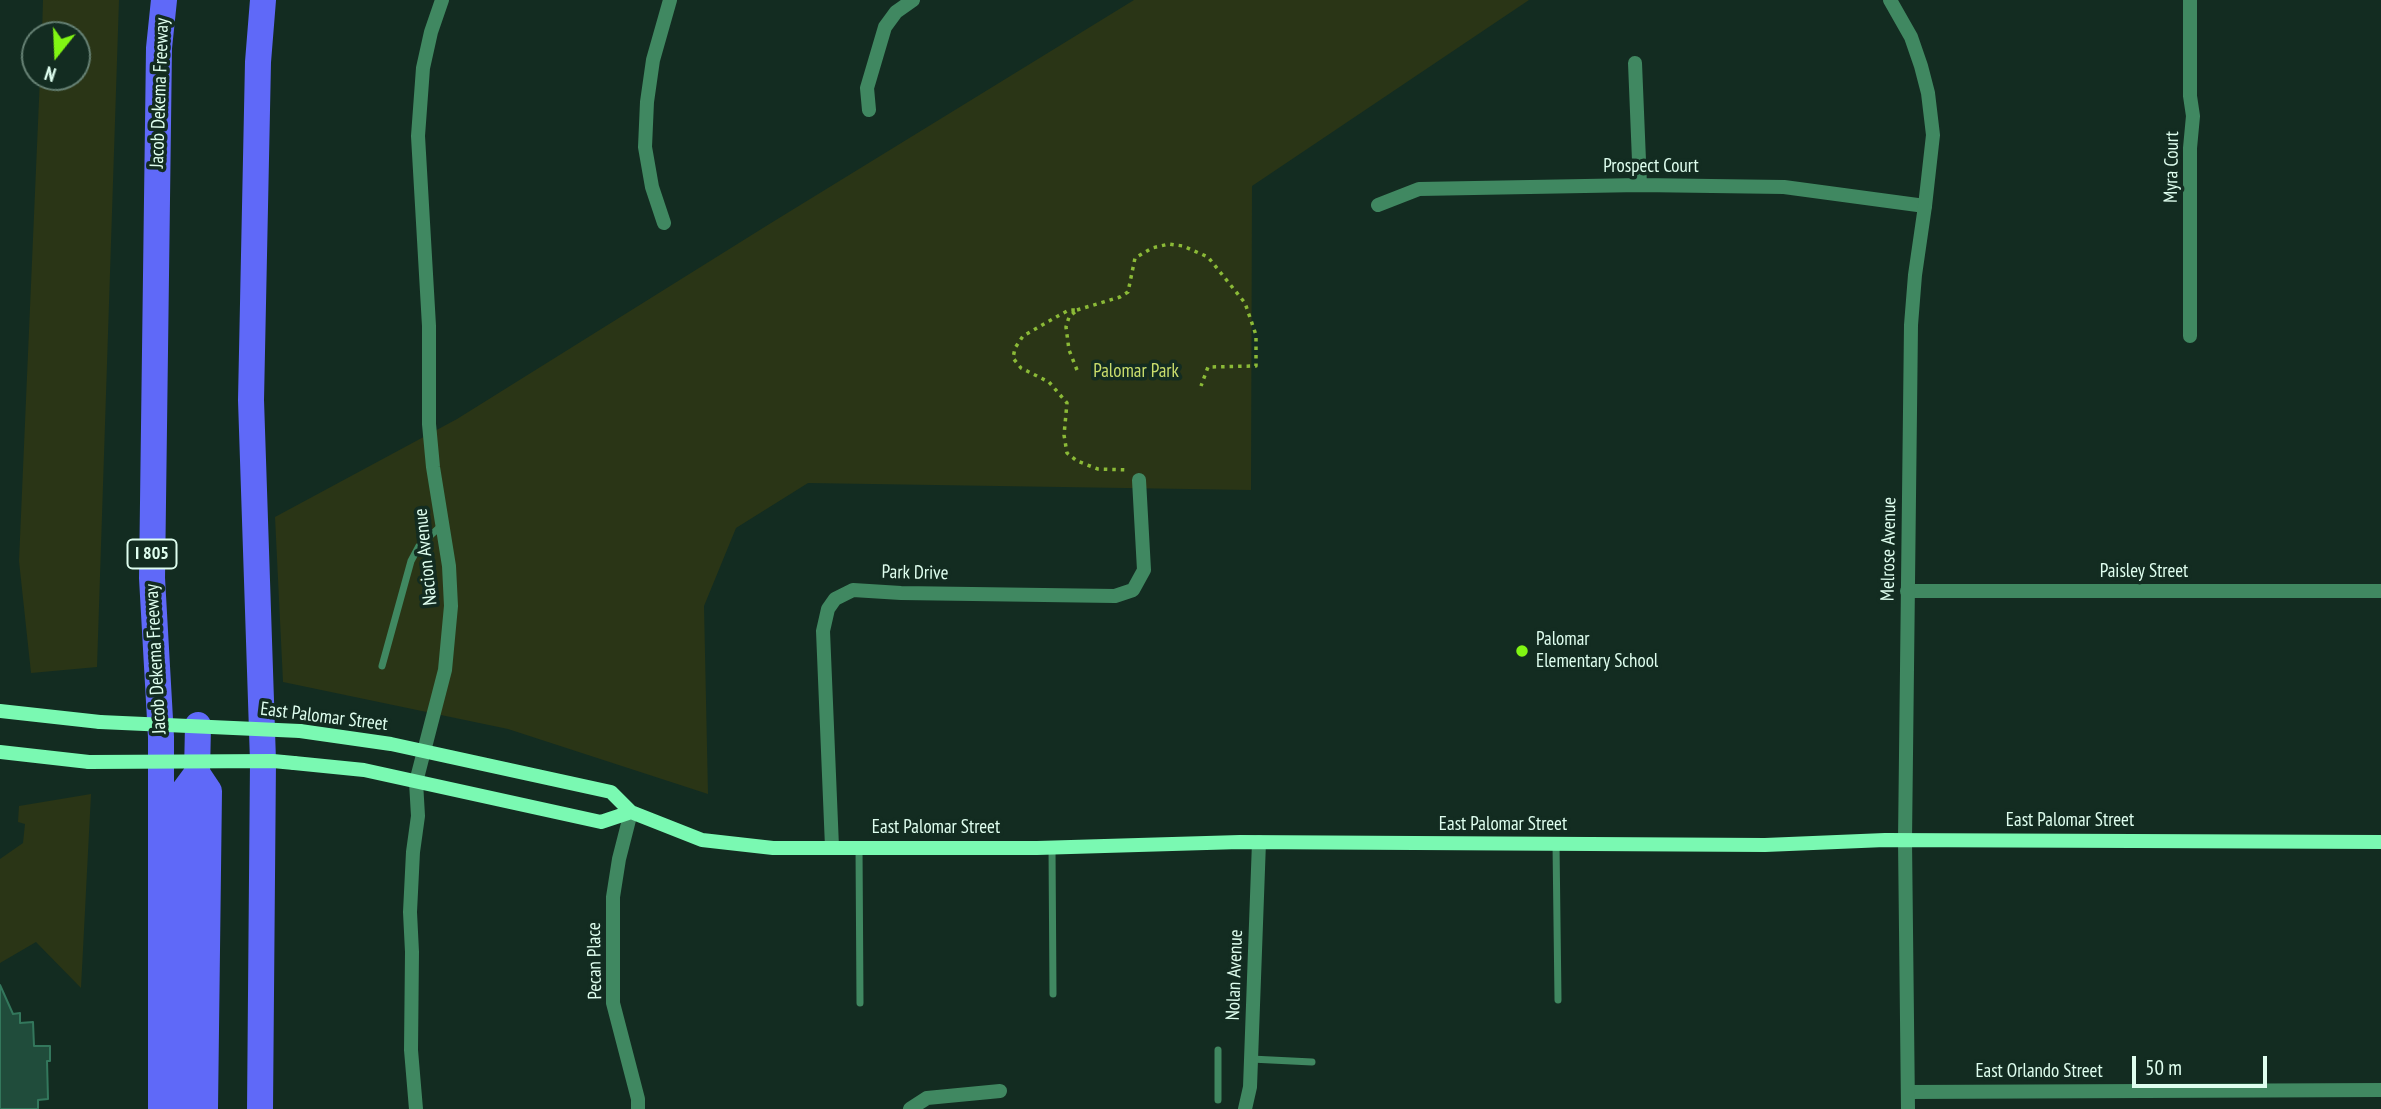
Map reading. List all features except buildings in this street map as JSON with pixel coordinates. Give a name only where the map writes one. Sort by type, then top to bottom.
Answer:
[{"type":"highway","name":"Jacob Dekema Freeway","points":[[161,1109],[161,737],[152,578],[159,48],[164,0]]},
{"type":"highway","points":[[260,1109],[263,761],[251,400],[258,62],[262,0]]},
{"type":"highway","points":[[198,725],[197,767],[183,792],[192,1030],[205,1109]]},
{"type":"highway","points":[[181,1109],[192,1030]]},
{"type":"main road","name":"East Palomar Street","points":[[0,711],[100,722],[300,731],[391,744],[611,792],[631,812],[702,840],[773,848],[1052,847],[1259,842],[1765,845],[1905,840],[2381,842]]},
{"type":"main road","points":[[0,752],[89,762],[197,767],[294,763],[363,771],[601,822],[631,812]]},
{"type":"street","name":"Nacion Avenue","points":[[416,1109],[412,1069],[410,912],[418,816],[416,782],[436,713],[449,645],[451,593],[429,424],[429,326],[418,136],[423,68],[442,0]]},
{"type":"street","points":[[664,223],[652,187],[645,147],[653,60],[670,0]]},
{"type":"street","points":[[869,110],[867,88],[884,27],[896,12],[913,0]]},
{"type":"street","name":"Melrose Avenue","points":[[1890,0],[1911,37],[1928,93],[1933,135],[1911,325],[1905,840],[1908,1109]]},
{"type":"street","name":"Myra Court","points":[[2190,0],[2190,96],[2193,116],[2190,148],[2190,336]]},
{"type":"street","points":[[1635,63],[1640,185]]},
{"type":"street","name":"Prospect Court","points":[[1378,205],[1419,189],[1640,185],[1784,187],[1925,206]]},
{"type":"street","name":"Park Drive","points":[[832,847],[823,631],[828,609],[835,599],[853,590],[1115,596],[1133,590],[1144,570],[1135,475]]},
{"type":"street","name":"Paisley Street","points":[[1907,591],[2381,591]]},
{"type":"street","name":"Pecan Place","points":[[631,812],[613,897],[613,1003],[638,1109]]},
{"type":"street","name":"Nolan Avenue","points":[[1245,1109],[1250,1087],[1259,842]]},
{"type":"street","name":"East Orlando Street","points":[[1908,1092],[2381,1090]]},
{"type":"street","points":[[910,1109],[927,1098],[1000,1091]]},
{"type":"lane","points":[[382,666],[411,561],[419,547],[443,524]]},
{"type":"lane","points":[[1556,844],[1558,1000]]},
{"type":"lane","points":[[859,847],[860,1003]]},
{"type":"lane","points":[[1052,847],[1053,994]]},
{"type":"lane","points":[[1218,1050],[1218,1100]]},
{"type":"lane","points":[[1251,1059],[1312,1062]]},
{"type":"path","points":[[1135,475],[1098,468],[1077,461],[1067,453],[1064,435],[1068,415],[1067,403],[1049,382],[1021,368],[1013,358],[1015,348],[1023,336],[1069,310],[1120,297],[1128,292],[1135,258],[1152,248],[1169,244],[1184,246],[1208,257],[1245,303],[1256,335],[1256,366],[1208,367],[1201,386]]},
{"type":"path","points":[[1077,310],[1069,317],[1066,327],[1069,350],[1077,370]]},
{"type":"green space","points":[[43,0],[119,0],[97,667],[31,673],[19,561],[39,91],[91,91],[91,21],[42,21]]},
{"type":"green space","name":"Palomar Park","points":[[1134,0],[1529,0],[1252,186],[1251,490],[808,483],[736,528],[704,606],[708,794],[508,729],[283,682],[275,517],[457,419]]},
{"type":"green space","points":[[91,794],[81,988],[36,942],[0,963],[0,859],[23,843],[25,824],[18,822],[19,806]]},
{"type":"place","name":"Palomar Elementary School","points":[[1522,651]]}]
